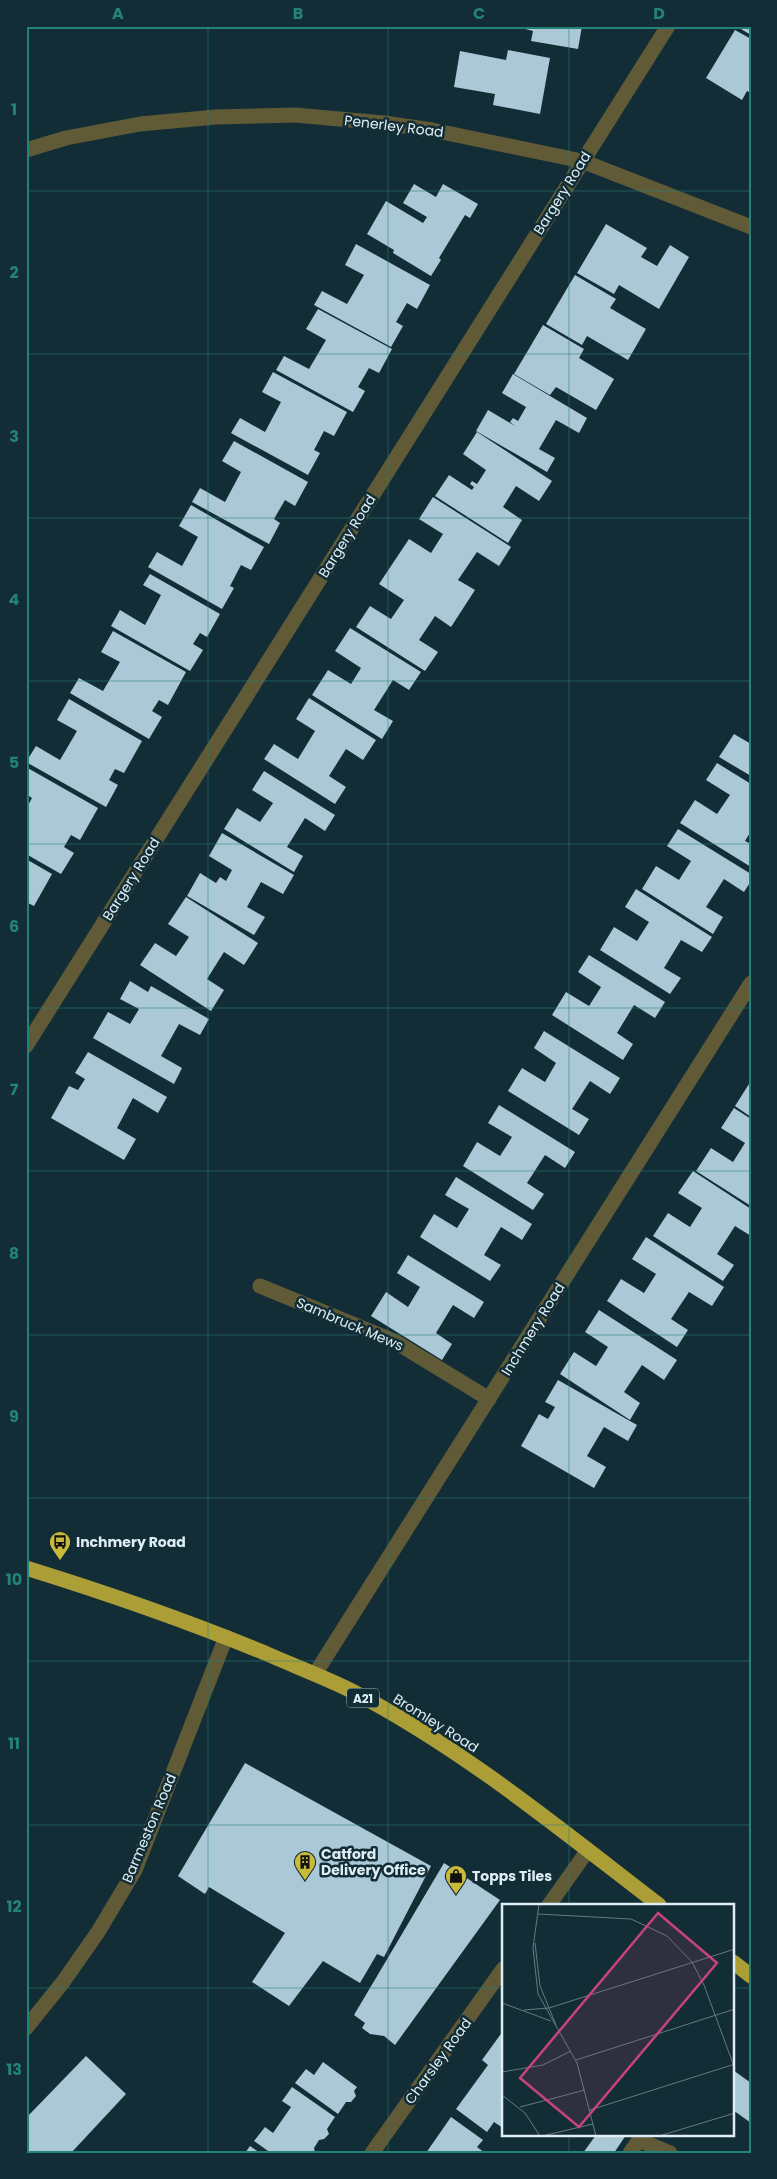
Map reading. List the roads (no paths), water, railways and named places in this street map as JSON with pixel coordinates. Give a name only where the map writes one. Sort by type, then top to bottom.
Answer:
[{"type":"highway","name":"Bromley Road","points":[[26,1568],[96,1590],[226,1637],[315,1674],[352,1692],[441,1744],[533,1808],[658,1904]]},
{"type":"highway","points":[[734,1963],[751,1976]]},
{"type":"street","name":"Bargery Road","points":[[26,1046],[668,26]]},
{"type":"street","name":"Penerley Road","points":[[26,150],[66,138],[140,124],[216,117],[296,116],[384,123],[432,130],[582,161],[751,227]]},
{"type":"street","name":"Inchmery Road","points":[[315,1674],[751,984]]},
{"type":"street","name":"Sambruck Mews","points":[[260,1286],[394,1341],[489,1399]]},
{"type":"street","name":"Barmeston Road","points":[[26,2028],[63,1982],[98,1932],[135,1870],[226,1637]]},
{"type":"street","points":[[550,1904],[588,1850]]},
{"type":"street","name":"Charsley Road","points":[[372,2153],[502,1970]]},
{"type":"street","points":[[630,2153],[639,2140],[670,2153]]},
{"type":"place","name":"Inchmery Road","points":[[60,1561]]},
{"type":"place","name":"Catford Delivery Office","points":[[305,1881]]},
{"type":"place","name":"Topps Tiles","points":[[456,1895]]}]
